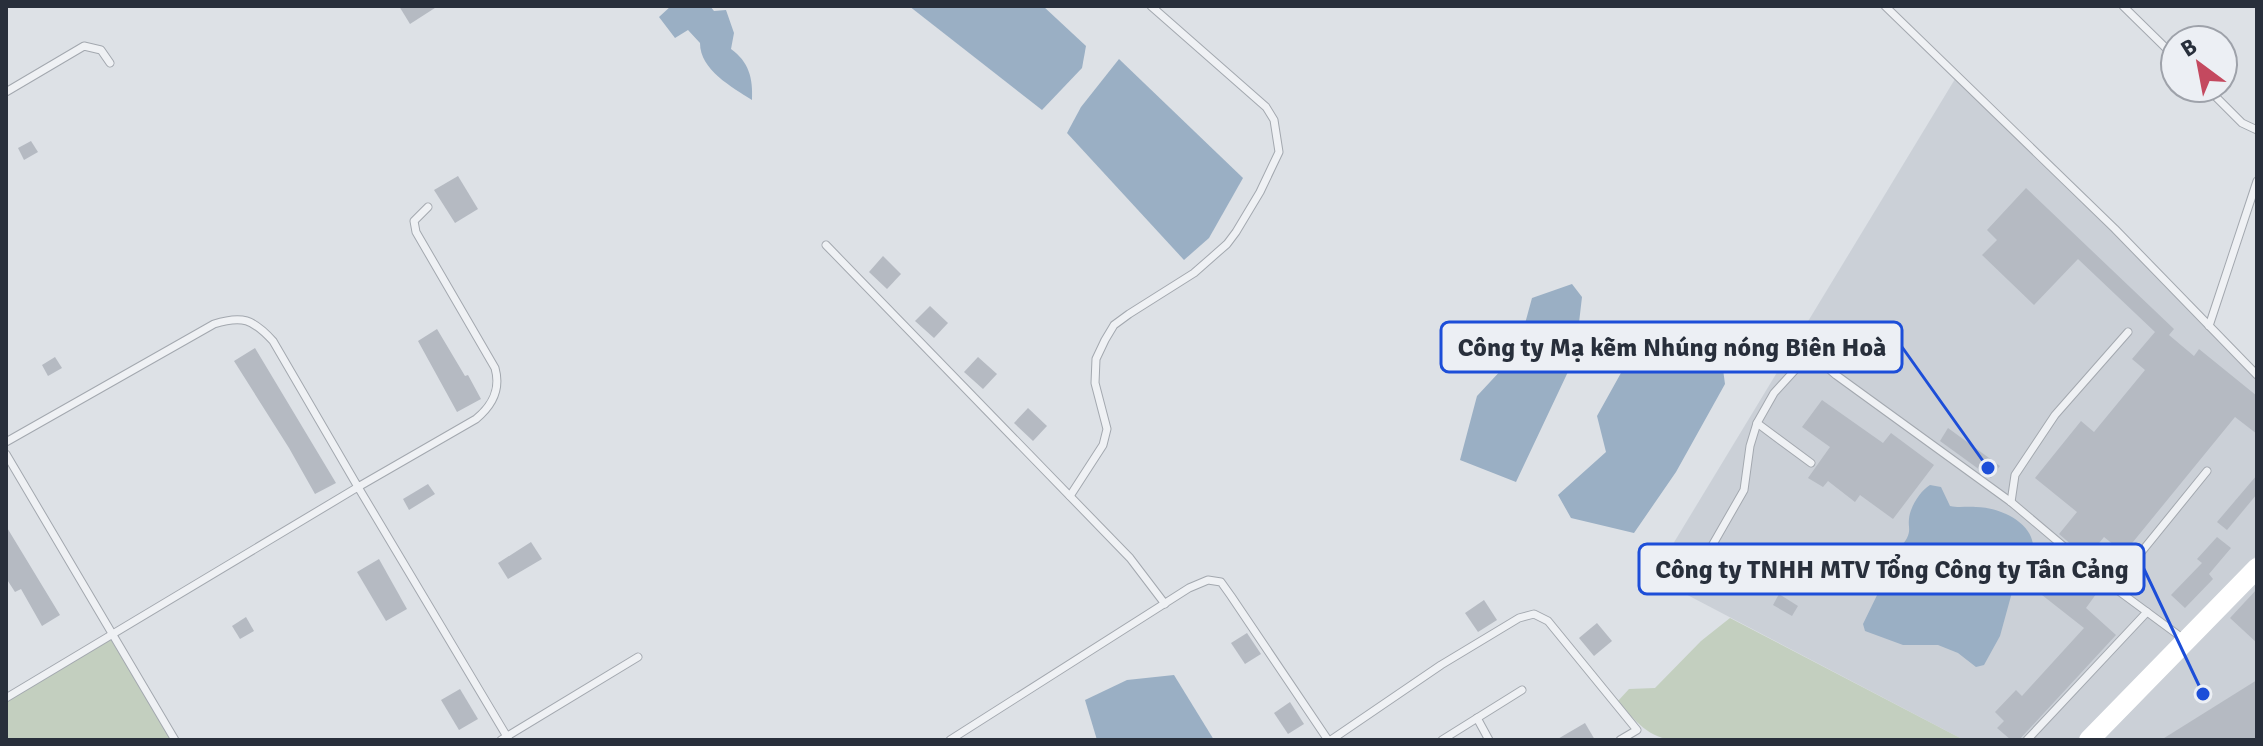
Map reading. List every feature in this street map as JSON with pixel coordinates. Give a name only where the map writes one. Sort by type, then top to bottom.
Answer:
[{"type":"street","points":[[2089,740],[2257,568]]},
{"type":"lane","points":[[1070,496],[1103,445],[1107,429],[1095,383],[1096,359],[1114,325],[1194,273],[1227,244],[1260,192],[1279,152],[1274,120],[1266,107],[1151,6]]},
{"type":"lane","points":[[1885,6],[2115,229],[2257,375]]},
{"type":"lane","points":[[2123,6],[2159,41]]},
{"type":"lane","points":[[6,92],[84,46],[101,50],[110,63]]},
{"type":"lane","points":[[2223,104],[2242,123],[2257,130]]},
{"type":"lane","points":[[2209,326],[2257,181]]},
{"type":"lane","points":[[6,698],[476,419],[488,409],[499,380],[416,232],[414,221],[428,207]]},
{"type":"lane","points":[[826,245],[1130,558],[1165,604]]},
{"type":"lane","points":[[6,442],[214,324],[230,319],[245,320],[258,325],[273,341],[506,739],[638,657]]},
{"type":"lane","points":[[2011,502],[2015,475],[2055,415],[2128,332]]},
{"type":"lane","points":[[1693,579],[1744,490],[1750,446],[1757,423],[1774,393],[1806,358],[1820,361],[2011,502],[2113,587],[2187,641]]},
{"type":"lane","points":[[1757,423],[1811,463]]},
{"type":"lane","points":[[6,454],[175,740]]},
{"type":"lane","points":[[2113,587],[2207,471]]},
{"type":"lane","points":[[950,740],[1189,588],[1208,580],[1221,582],[1329,740],[1441,665],[1519,618],[1534,614],[1548,621],[1637,730],[1620,740]]},
{"type":"lane","points":[[2027,740],[2147,612]]},
{"type":"lane","points":[[1442,740],[1522,690]]},
{"type":"lane","points":[[1477,718],[1489,740]]},
{"type":"shaded area","points":[[1955,79],[2113,232],[2257,381],[2257,555],[2077,740],[1964,740],[1653,577]]},
{"type":"shaded area","points":[[2257,581],[2257,740],[2103,740]]},
{"type":"green space","points":[[1730,618],[1964,740],[1676,740],[1648,731],[1618,701],[1629,689],[1655,688],[1701,641]]},
{"type":"green space","points":[[110,638],[171,740],[6,740],[6,702]]},
{"type":"water","points":[[671,6],[710,6],[714,11],[726,10],[734,33],[731,49],[749,71],[752,100],[711,69],[701,53],[700,43],[688,30],[675,38],[659,17]]},
{"type":"water","points":[[909,6],[1043,6],[1086,46],[1082,68],[1042,110]]},
{"type":"water","points":[[1119,59],[1243,178],[1209,238],[1184,260],[1067,133],[1081,107]]},
{"type":"water","points":[[1572,284],[1582,297],[1575,357],[1516,482],[1460,460],[1477,396],[1517,353],[1532,298]]},
{"type":"water","points":[[1683,324],[1720,347],[1725,384],[1676,472],[1634,533],[1571,518],[1558,495],[1606,452],[1597,416],[1631,355]]},
{"type":"water","points":[[1930,485],[1941,487],[1950,506],[1985,508],[2003,513],[2019,522],[2031,536],[2033,544],[2011,596],[2000,636],[1984,665],[1976,667],[1958,653],[1938,645],[1903,645],[1865,631],[1863,624],[1880,589],[1896,579],[1887,564],[1907,538],[1913,505]]},
{"type":"water","points":[[1174,675],[1214,740],[1097,740],[1085,700],[1127,680]]},
{"type":"building","points":[[399,6],[438,6],[410,24]]},
{"type":"building","points":[[31,141],[38,152],[24,160],[18,148]]},
{"type":"building","points":[[458,176],[478,209],[455,223],[434,190]]},
{"type":"building","points":[[2026,188],[2174,329],[2169,335],[2194,356],[2199,349],[2257,396],[2257,434],[2235,417],[2124,553],[2104,537],[2087,558],[2059,534],[2077,512],[2035,478],[2081,421],[2094,432],[2145,370],[2132,359],[2155,332],[2078,259],[2034,305],[1982,255],[1997,240],[1987,230]]},
{"type":"building","points":[[883,256],[901,274],[887,289],[869,272]]},
{"type":"building","points":[[930,306],[948,323],[934,338],[915,321]]},
{"type":"building","points":[[437,329],[481,399],[457,412],[418,341]]},
{"type":"building","points":[[255,348],[336,483],[315,494],[234,361]]},
{"type":"building","points":[[55,357],[62,368],[48,376],[42,365]]},
{"type":"building","points":[[978,357],[997,374],[983,389],[964,372]]},
{"type":"building","points":[[1822,400],[1883,443],[1891,433],[1934,465],[1893,519],[1860,495],[1855,502],[1828,481],[1823,487],[1808,478],[1830,447],[1802,427]]},
{"type":"building","points":[[1028,408],[1047,426],[1033,441],[1014,423]]},
{"type":"building","points":[[1948,428],[2000,466],[1991,478],[1940,441]]},
{"type":"building","points":[[2257,475],[2257,494],[2227,530],[2217,522]]},
{"type":"building","points":[[428,484],[435,494],[409,510],[403,499]]},
{"type":"building","points":[[6,526],[60,615],[42,626],[21,589],[15,592],[6,578]]},
{"type":"building","points":[[2217,537],[2231,548],[2209,574],[2213,579],[2185,608],[2171,595],[2202,563],[2197,559]]},
{"type":"building","points":[[531,542],[542,559],[508,579],[498,563]]},
{"type":"building","points":[[2064,555],[2079,568],[2076,572],[2099,590],[2086,608],[2116,635],[2019,740],[2011,740],[1997,728],[2004,721],[1995,712],[2016,690],[2022,696],[2084,628],[2042,595],[2051,583],[2046,579]]},
{"type":"building","points":[[379,559],[407,609],[386,621],[357,572]]},
{"type":"building","points":[[2257,589],[2257,643],[2230,618]]},
{"type":"building","points":[[1779,594],[1798,606],[1792,616],[1773,605]]},
{"type":"building","points":[[1484,600],[1497,620],[1478,632],[1465,613]]},
{"type":"building","points":[[246,617],[254,631],[240,639],[232,626]]},
{"type":"building","points":[[1597,623],[1612,641],[1594,656],[1579,638]]},
{"type":"building","points":[[1247,633],[1261,654],[1245,664],[1231,643]]},
{"type":"building","points":[[2257,680],[2257,740],[2161,740]]},
{"type":"building","points":[[460,689],[478,719],[459,730],[441,700]]},
{"type":"building","points":[[1290,702],[1304,724],[1288,734],[1274,713]]},
{"type":"building","points":[[1585,723],[1595,740],[1556,740]]},
{"type":"place","name":"Công ty Mạ kẽm Nhúng nóng Biên Hoà","points":[[1988,468]]},
{"type":"place","name":"Công ty TNHH MTV Tổng Công ty Tân Cảng","points":[[2203,694]]}]
